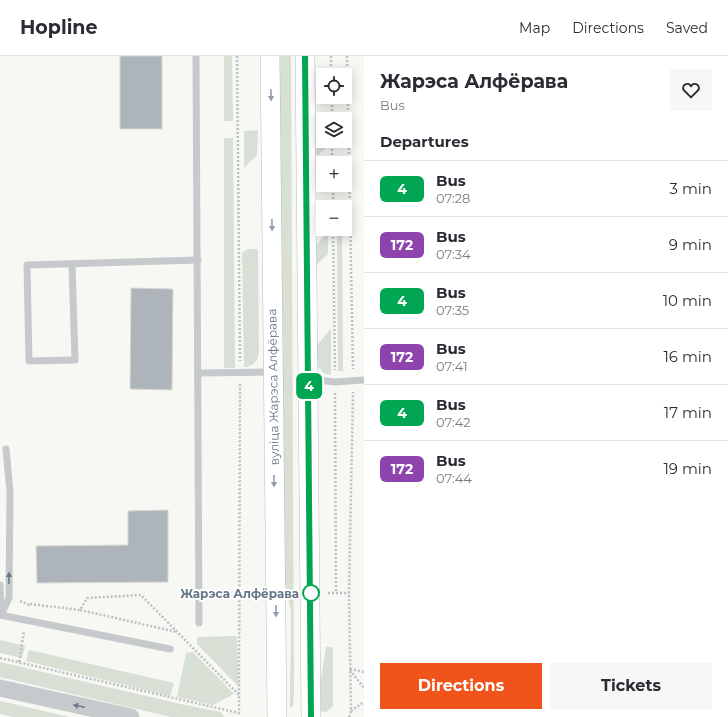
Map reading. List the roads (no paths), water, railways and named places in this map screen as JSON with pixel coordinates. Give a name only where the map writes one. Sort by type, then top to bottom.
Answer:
[{"type":"main road","name":"вуліца Жарэса Алфёрава","points":[[270,56],[277,717]]},
{"type":"main road","points":[[305,56],[311,717]]},
{"type":"street","points":[[0,688],[131,717]]},
{"type":"lane","points":[[196,56],[199,373],[199,623]]},
{"type":"lane","points":[[72,264],[75,360],[29,361],[27,265],[198,260]]},
{"type":"lane","points":[[199,373],[273,372]]},
{"type":"lane","points":[[309,379],[335,382],[364,380]]},
{"type":"lane","points":[[0,615],[9,598],[10,492],[6,449]]},
{"type":"lane","points":[[0,585],[0,615]]},
{"type":"lane","points":[[0,615],[170,649]]},
{"type":"place","name":"Жарэса Алфёрава","points":[[311,593]]}]
